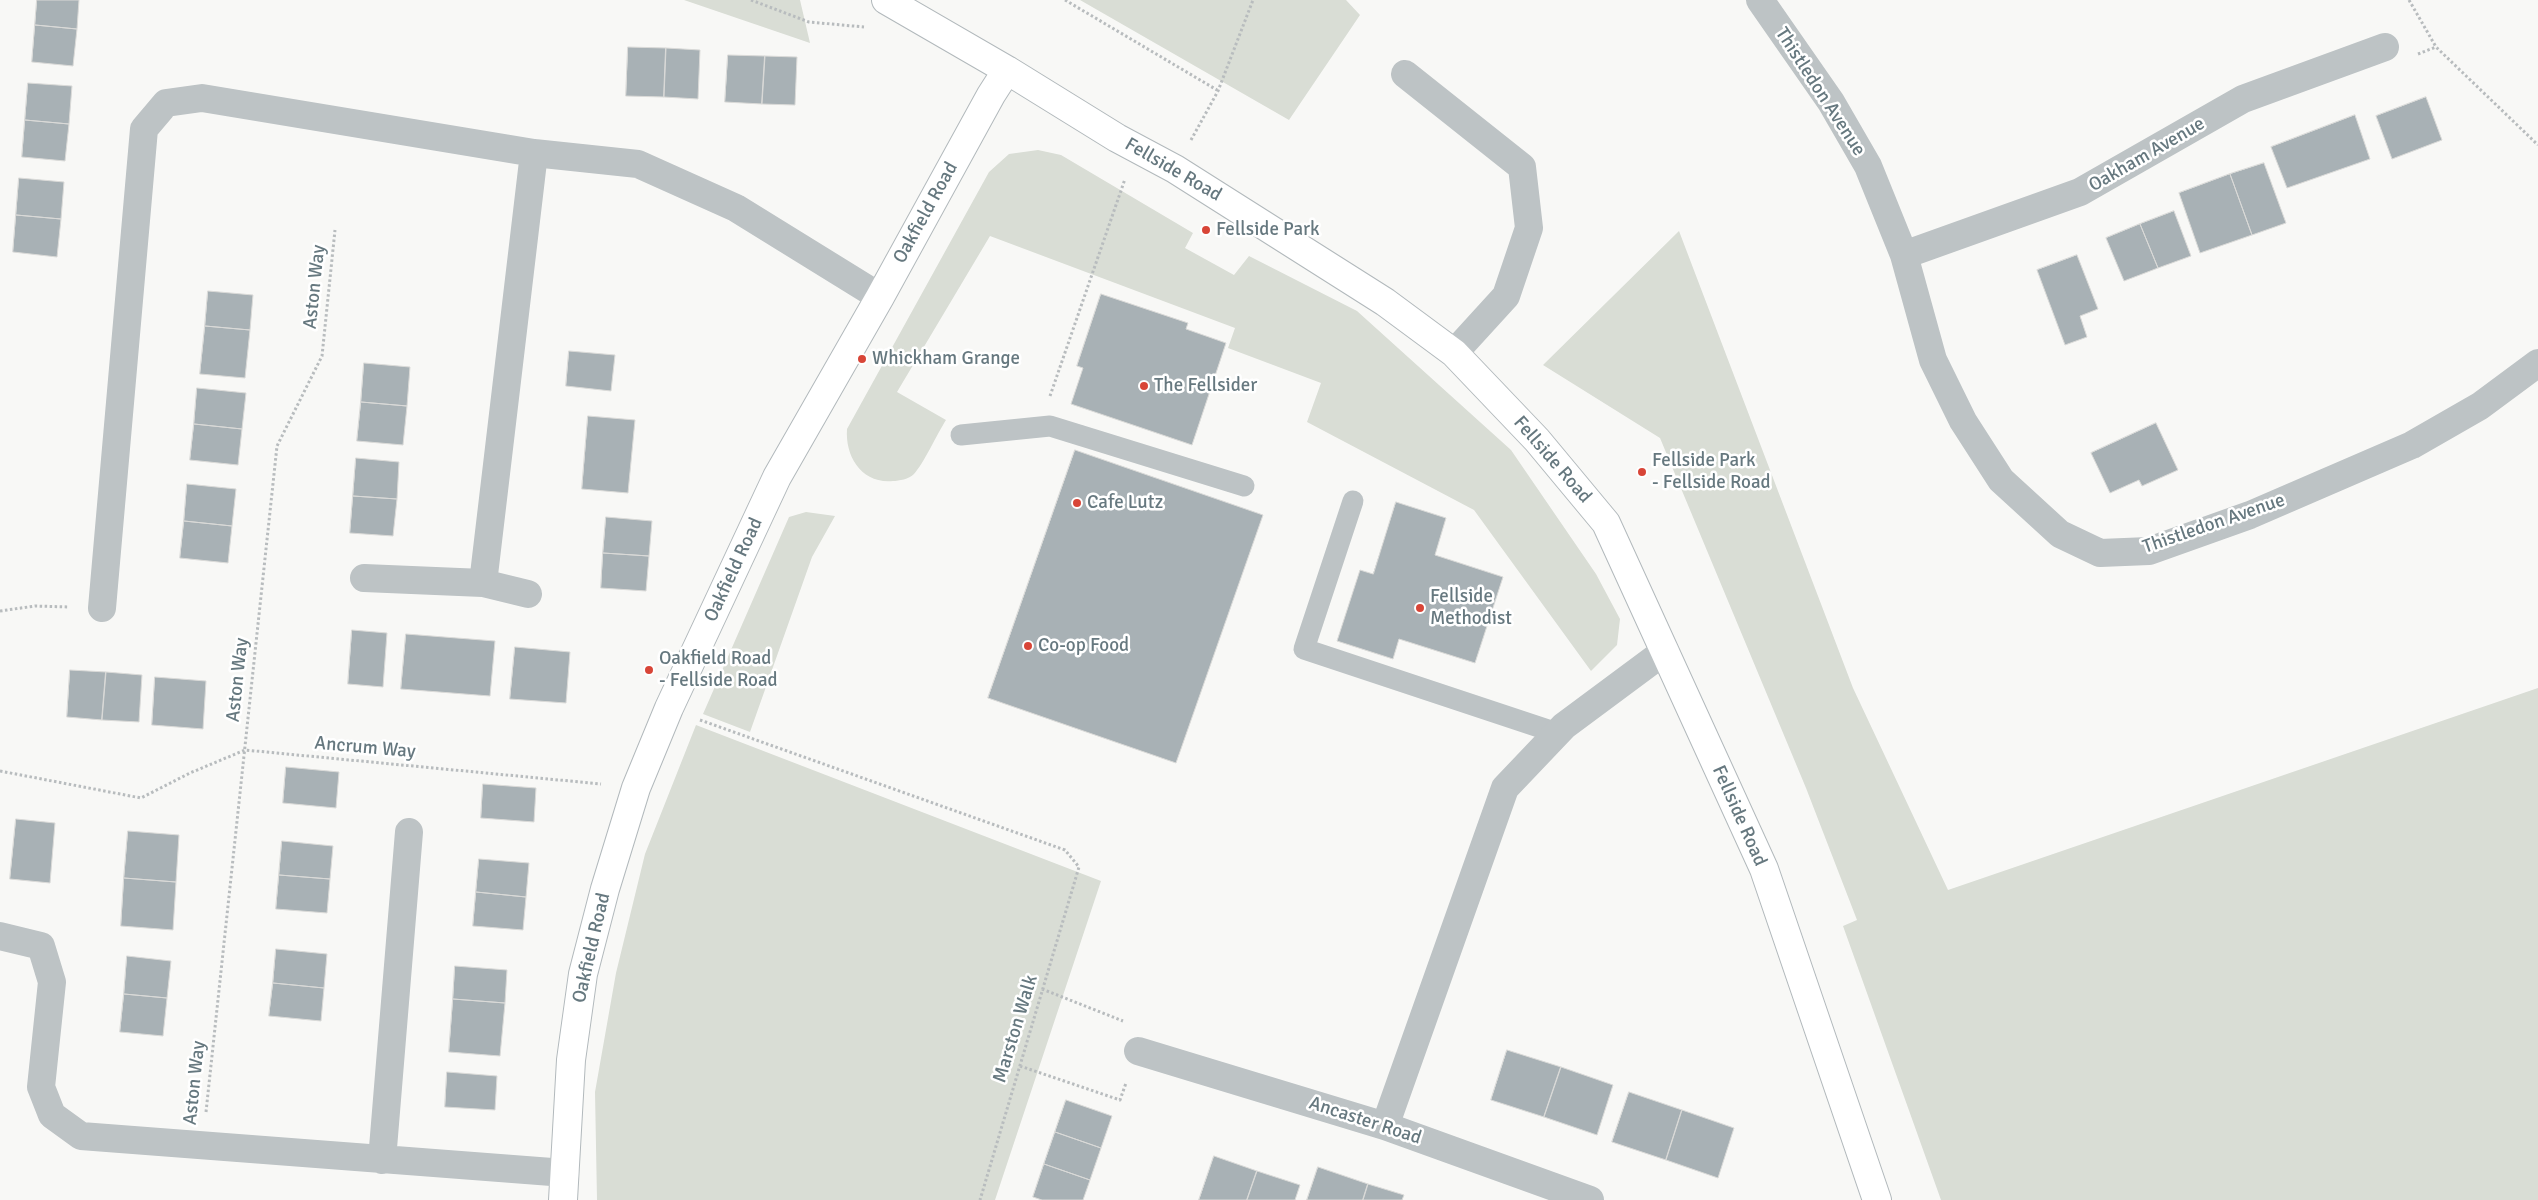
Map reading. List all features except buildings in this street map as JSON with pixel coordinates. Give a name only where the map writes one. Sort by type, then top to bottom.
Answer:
[{"type":"street","name":"Fellside Road","points":[[886,0],[1008,70],[1136,148],[1175,169],[1384,302],[1454,353],[1537,440],[1606,523],[1764,869],[1877,1200]]},
{"type":"street","name":"Thistledon Avenue","points":[[1760,0],[1831,102],[1868,166],[1904,255],[1933,360],[1963,421],[2001,480],[2060,534],[2100,553],[2149,551],[2250,515],[2403,449],[2480,406],[2538,363]]},
{"type":"street","name":"Oakham Avenue","points":[[1904,255],[2080,192],[2243,99],[2386,47]]},
{"type":"street","name":"Oakfield Road","points":[[564,1200],[570,1060],[583,974],[605,889],[636,788],[669,708],[778,477],[991,95],[1008,70]]},
{"type":"street","points":[[1405,74],[1522,167],[1529,228],[1506,296],[1454,353]]},
{"type":"street","points":[[102,608],[144,130],[166,103],[202,98],[534,153],[638,164],[736,208],[880,297]]},
{"type":"street","points":[[484,583],[534,153]]},
{"type":"street","points":[[364,578],[484,583],[528,594]]},
{"type":"street","points":[[1385,1126],[1505,788],[1557,732],[1665,651]]},
{"type":"street","points":[[382,1160],[409,832]]},
{"type":"street","points":[[0,936],[41,946],[52,982],[40,1087],[52,1114],[81,1136],[203,1143],[382,1160],[565,1172]]},
{"type":"street","name":"Ancaster Road","points":[[1138,1051],[1385,1126],[1590,1200]]},
{"type":"lane","points":[[961,435],[1050,426],[1244,486]]},
{"type":"lane","points":[[1353,501],[1304,649],[1557,732]]},
{"type":"path","points":[[751,0],[809,22],[871,28]]},
{"type":"path","points":[[1065,0],[1218,91]]},
{"type":"path","points":[[1175,169],[1218,91],[1254,0]]},
{"type":"path","points":[[2409,0],[2436,47],[2538,145]]},
{"type":"path","points":[[1040,427],[1136,148]]},
{"type":"path","name":"Aston Way","points":[[203,1143],[277,446],[322,356],[335,230]]},
{"type":"path","points":[[0,611],[35,606],[102,608]]},
{"type":"path","name":"Marston Walk","points":[[669,708],[1065,850],[1079,867],[980,1200]]},
{"type":"path","name":"Ancrum Way","points":[[0,771],[142,798],[190,773],[245,750],[636,788]]},
{"type":"path","points":[[1020,1066],[1120,1100],[1138,1051],[1144,1029],[1042,989]]},
{"type":"shaded area","points":[[684,0],[800,0],[810,43]]},
{"type":"shaded area","points":[[1080,0],[1346,0],[1360,15],[1289,120]]},
{"type":"shaded area","points":[[1038,150],[1061,155],[1193,233],[1185,248],[1234,275],[1249,256],[1357,311],[1511,450],[1596,574],[1620,619],[1617,645],[1591,671],[1474,510],[1307,422],[1321,383],[1228,348],[1235,328],[990,236],[897,392],[946,420],[922,463],[912,476],[898,481],[882,481],[864,473],[853,459],[849,449],[847,429],[989,172],[1009,154]]},
{"type":"shaded area","points":[[1679,231],[1853,688],[1948,890],[2538,688],[2538,1200],[1941,1200],[1843,926],[1857,920],[1806,788],[1660,438],[1543,365]]},
{"type":"shaded area","points":[[806,512],[835,516],[812,557],[750,732],[703,714],[789,517]]},
{"type":"shaded area","points":[[696,725],[1101,881],[995,1200],[597,1200],[595,1092],[616,973],[645,854]]},
{"type":"place","name":"Fellside Park","points":[[1206,230]]},
{"type":"place","name":"Whickham Grange","points":[[862,359]]},
{"type":"place","name":"The Fellsider","points":[[1144,386]]},
{"type":"place","name":"Fellside Park - Fellside Road","points":[[1642,472]]},
{"type":"place","name":"Cafe Lutz","points":[[1077,503]]},
{"type":"place","name":"Fellside Methodist","points":[[1420,608]]},
{"type":"place","name":"Co-op Food","points":[[1028,646]]},
{"type":"place","name":"Oakfield Road - Fellside Road","points":[[649,670]]}]
